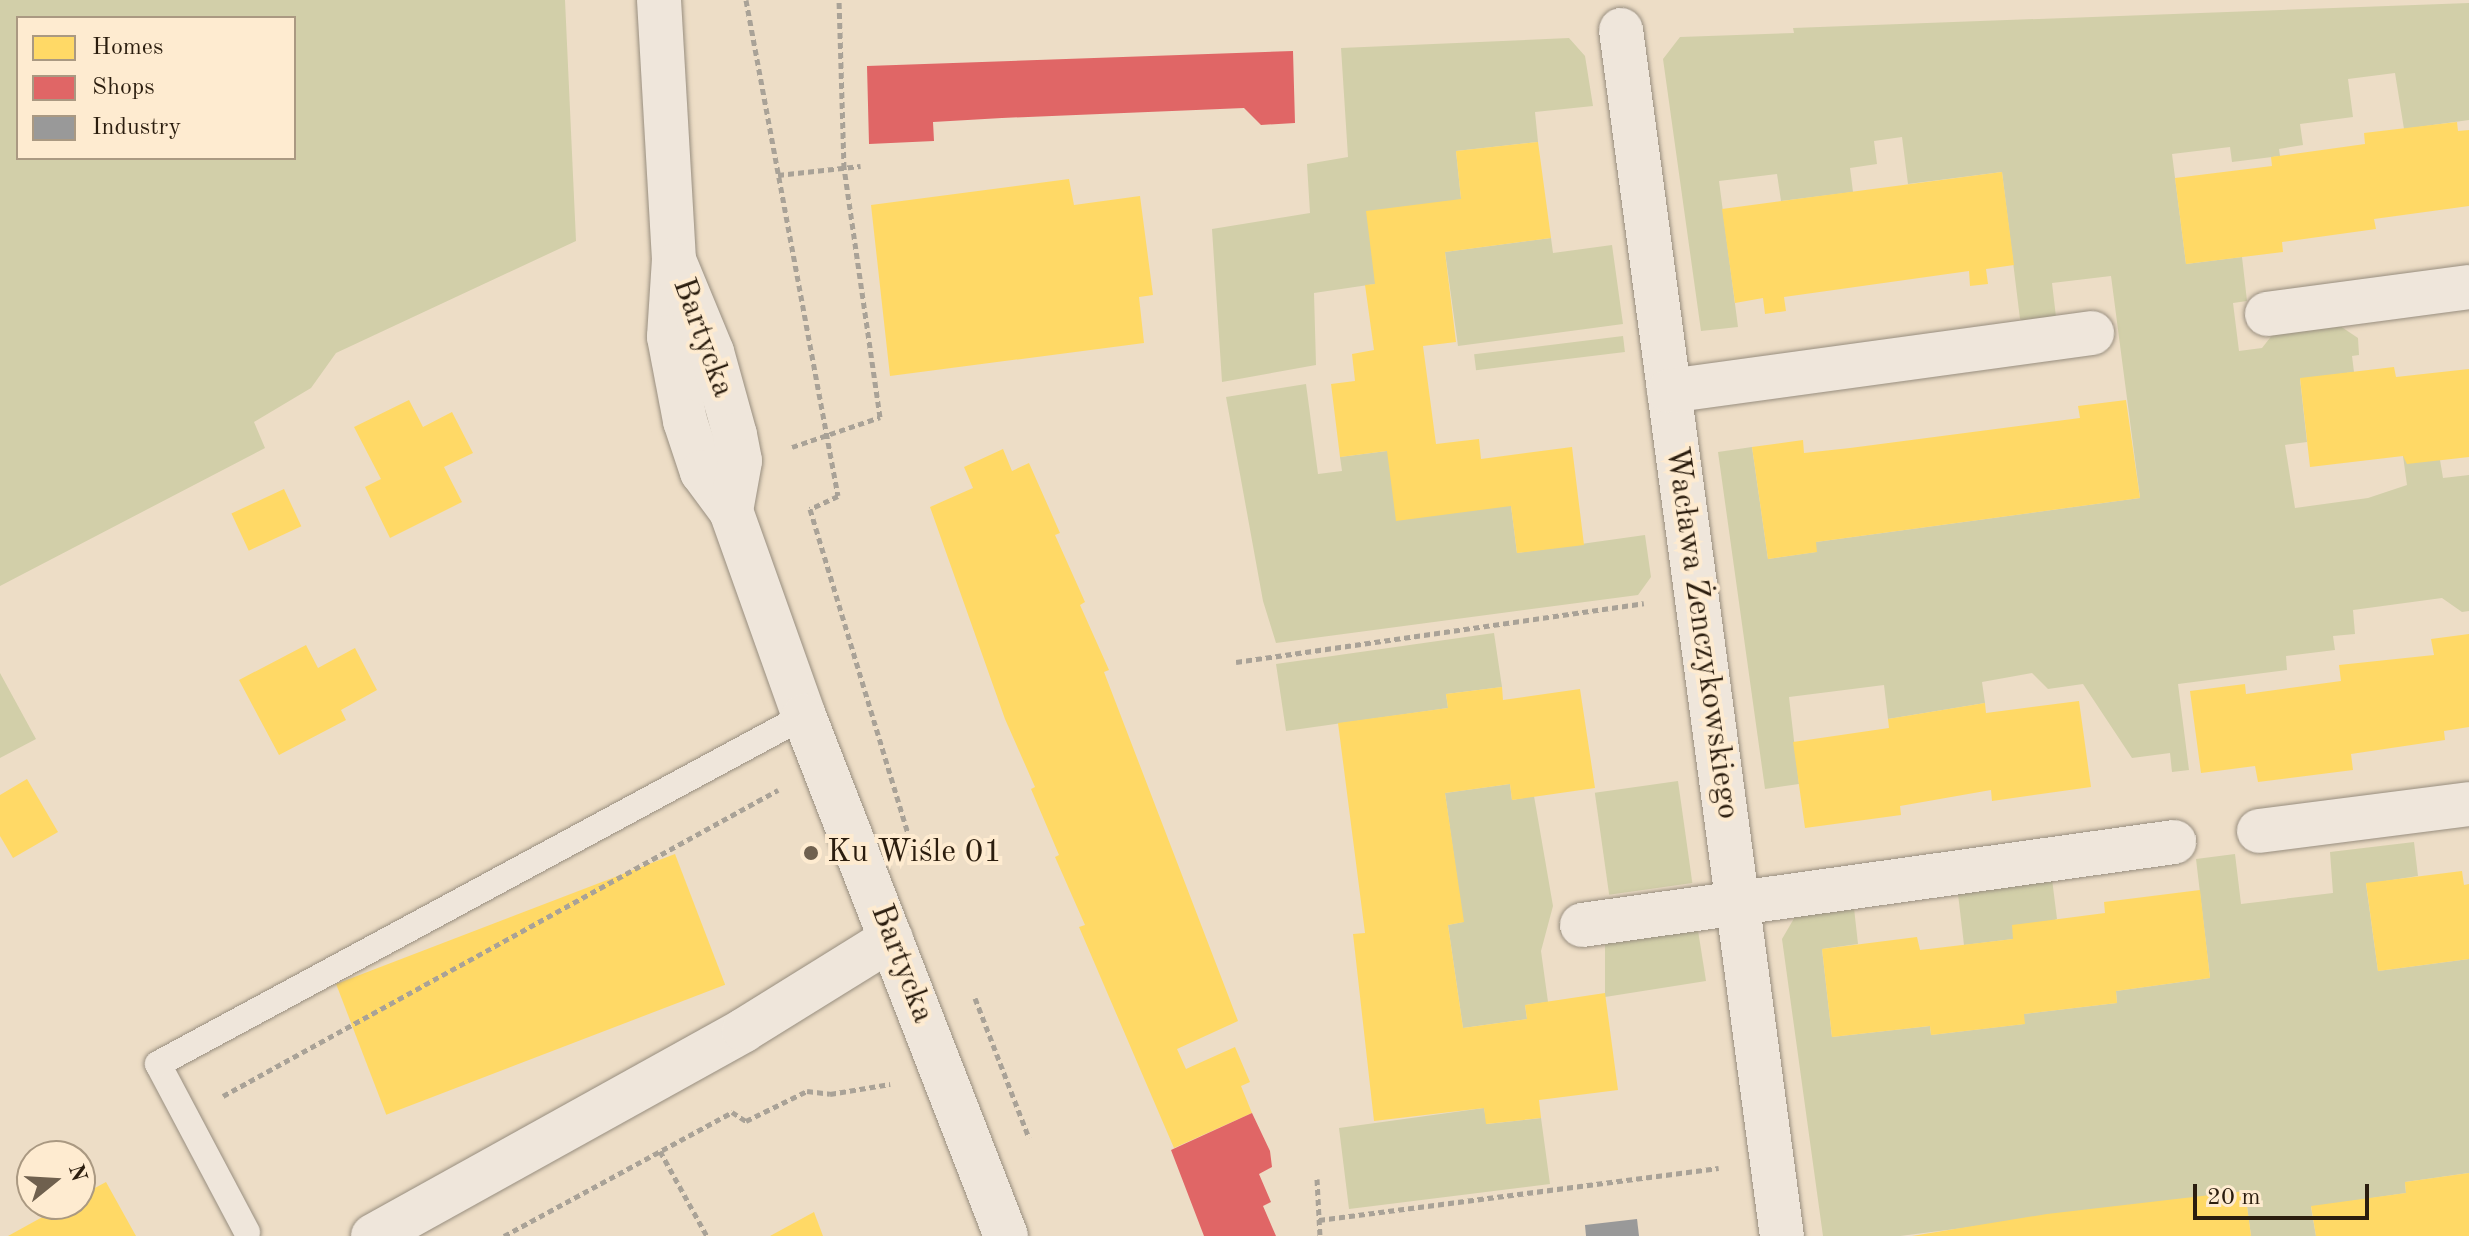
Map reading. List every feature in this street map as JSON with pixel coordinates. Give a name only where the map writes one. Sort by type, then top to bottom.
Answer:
[{"type":"street","name":"Bartycka","points":[[659,0],[674,259],[712,352],[735,435],[738,488],[731,511],[804,716],[1006,1236]]},
{"type":"street","name":"Wacława Żenczykowskiego","points":[[1621,30],[1782,1236]]},
{"type":"street","points":[[2267,314],[2469,287]]},
{"type":"street","points":[[1669,391],[2092,333]]},
{"type":"street","points":[[2259,831],[2469,804]]},
{"type":"street","points":[[1582,925],[2174,842]]},
{"type":"street","points":[[373,1236],[744,1030],[891,939]]},
{"type":"lane","points":[[247,1232],[158,1064],[804,716]]},
{"type":"path","points":[[746,0],[838,496],[810,509],[872,720],[908,822],[908,846]]},
{"type":"path","points":[[826,436],[880,417],[844,168],[839,0]]},
{"type":"path","points":[[778,175],[861,166]]},
{"type":"path","points":[[1236,662],[1697,595]]},
{"type":"path","points":[[186,1117],[789,784]]},
{"type":"path","points":[[973,993],[1025,1122],[1031,1150]]},
{"type":"path","points":[[504,1236],[732,1112],[746,1121],[807,1091],[866,1090],[903,1080]]},
{"type":"path","points":[[660,1151],[707,1236]]},
{"type":"path","points":[[1319,1220],[1772,1161]]},
{"type":"path","points":[[1317,1179],[1320,1236]]},
{"type":"shaded area","points":[[0,0],[565,0],[576,241],[336,353],[311,388],[254,422],[265,448],[0,586]]},
{"type":"shaded area","points":[[2469,3],[2469,120],[2404,129],[2395,73],[2348,79],[2353,117],[2300,124],[2303,145],[2279,149],[2280,156],[2232,162],[2230,147],[2172,154],[2186,264],[2242,257],[2247,301],[2233,303],[2239,351],[2262,348],[2277,329],[2334,322],[2358,338],[2359,355],[2352,356],[2354,372],[2300,379],[2307,442],[2285,445],[2295,508],[2368,498],[2407,485],[2403,456],[2440,460],[2443,478],[2469,475],[2469,611],[2462,612],[2442,598],[2353,610],[2355,634],[2333,636],[2335,650],[2286,656],[2287,670],[2178,684],[2189,770],[2172,772],[2170,753],[2132,758],[2083,684],[2048,689],[2032,673],[1982,682],[1985,703],[1888,719],[1884,685],[1789,697],[1799,784],[1765,789],[1718,452],[1752,447],[1768,559],[1816,552],[1816,542],[2140,498],[2111,276],[2052,283],[2056,317],[2034,329],[2020,319],[2002,172],[1908,184],[1902,137],[1874,141],[1877,164],[1850,168],[1853,192],[1781,201],[1777,174],[1719,181],[1738,327],[1701,331],[1663,59],[1680,37],[1794,33],[1793,28]]},
{"type":"shaded area","points":[[1569,38],[1585,56],[1593,106],[1535,112],[1538,142],[1456,151],[1461,199],[1375,284],[1314,293],[1316,365],[1222,382],[1212,229],[1310,213],[1307,164],[1348,157],[1341,48]]},
{"type":"shaded area","points":[[1551,238],[1553,253],[1612,245],[1623,324],[1458,346],[1445,252]]},
{"type":"shaded area","points":[[1623,336],[1625,352],[1476,370],[1474,354]]},
{"type":"shaded area","points":[[1306,384],[1318,474],[1342,471],[1340,457],[1387,451],[1511,506],[1517,553],[1645,535],[1651,577],[1638,595],[1276,643],[1263,601],[1226,397]]},
{"type":"shaded area","points":[[1494,633],[1502,687],[1446,694],[1448,708],[1286,731],[1276,664]]},
{"type":"shaded area","points":[[0,673],[36,739],[0,758]]},
{"type":"shaded area","points":[[1678,781],[1692,883],[1609,895],[1595,793]]},
{"type":"shaded area","points":[[1510,784],[1512,800],[1534,796],[1553,906],[1541,951],[1548,1002],[1525,1005],[1527,1019],[1463,1028],[1448,925],[1463,922],[1445,793]]},
{"type":"shaded area","points":[[2414,842],[2418,876],[2366,884],[2378,971],[2469,959],[2469,1173],[2405,1182],[2406,1193],[2311,1207],[2316,1236],[2251,1236],[2245,1192],[1900,1236],[1823,1236],[1782,939],[1796,915],[1854,908],[1858,944],[1822,949],[1832,1037],[1930,1026],[1931,1035],[2024,1024],[2024,1014],[2117,1003],[2116,991],[2210,978],[2196,859],[2235,854],[2241,904],[2333,893],[2330,852]]},
{"type":"shaded area","points":[[2052,879],[2057,919],[2013,939],[1964,945],[1958,894]]},
{"type":"shaded area","points":[[1697,924],[1706,981],[1605,997],[1605,942]]},
{"type":"shaded area","points":[[1484,1108],[1487,1124],[1541,1118],[1550,1184],[1349,1209],[1339,1128]]},
{"type":"building: Homes","points":[[2457,122],[2458,131],[2469,130],[2469,206],[2374,219],[2376,229],[2282,242],[2283,252],[2186,264],[2175,178],[2272,166],[2271,157],[2365,144],[2364,133]]},
{"type":"building: Homes","points":[[1538,142],[1551,238],[1445,252],[1456,342],[1423,346],[1436,444],[1479,439],[1481,459],[1572,447],[1584,545],[1517,553],[1511,506],[1396,521],[1387,451],[1340,457],[1331,384],[1355,381],[1352,354],[1374,350],[1365,285],[1375,284],[1366,211],[1461,199],[1456,151]]},
{"type":"building: Homes","points":[[2002,172],[2014,265],[1986,269],[1988,284],[1970,286],[1969,271],[1784,297],[1786,311],[1765,314],[1763,298],[1735,303],[1722,209]]},
{"type":"building: Homes","points":[[1069,179],[1074,205],[1140,196],[1153,295],[1139,297],[1144,343],[890,376],[871,205]]},
{"type":"building: Homes","points":[[2394,367],[2396,377],[2469,369],[2469,457],[2407,464],[2403,456],[2310,467],[2300,378]]},
{"type":"building: Homes","points":[[409,400],[423,427],[452,412],[473,453],[444,467],[462,502],[390,538],[365,487],[381,479],[354,427]]},
{"type":"building: Homes","points":[[2126,400],[2140,498],[1816,542],[1817,552],[1768,559],[1752,447],[1803,440],[1804,453],[1850,448],[2080,418],[2078,406]]},
{"type":"building: Homes","points":[[1003,449],[1012,471],[1029,463],[1060,533],[1055,535],[1085,602],[1080,605],[1109,670],[1104,672],[1238,1021],[1177,1049],[1186,1069],[1235,1047],[1250,1082],[1241,1086],[1252,1113],[1174,1148],[1079,927],[1085,925],[1055,857],[1059,855],[1031,789],[1035,787],[1005,719],[930,507],[973,488],[964,467]]},
{"type":"building: Homes","points":[[284,489],[301,526],[249,551],[231,514]]},
{"type":"building: Homes","points":[[2469,634],[2469,727],[2444,731],[2445,740],[2351,754],[2353,770],[2258,782],[2255,766],[2201,773],[2190,691],[2245,684],[2246,694],[2341,681],[2339,665],[2434,655],[2431,639]]},
{"type":"building: Homes","points":[[306,645],[318,668],[355,648],[377,690],[341,710],[346,720],[279,755],[239,680]]},
{"type":"building: Homes","points":[[1502,687],[1503,700],[1580,689],[1595,788],[1512,800],[1510,784],[1445,793],[1464,922],[1448,925],[1463,1028],[1527,1019],[1525,1005],[1605,993],[1618,1090],[1539,1100],[1541,1118],[1486,1124],[1484,1108],[1374,1121],[1353,934],[1365,933],[1338,723],[1448,708],[1446,694]]},
{"type":"building: Homes","points":[[2079,701],[2091,787],[1992,801],[1991,790],[1900,806],[1901,815],[1805,828],[1793,742],[1889,728],[1888,719],[1985,703],[1986,713]]},
{"type":"building: Homes","points":[[27,779],[58,832],[13,858],[0,836],[0,795]]},
{"type":"building: Homes","points":[[675,854],[725,985],[386,1115],[336,984]]},
{"type":"building: Homes","points":[[2462,871],[2464,885],[2469,884],[2469,959],[2378,971],[2366,883]]},
{"type":"building: Homes","points":[[2200,890],[2210,978],[2116,991],[2117,1003],[2024,1014],[2025,1024],[1931,1035],[1930,1026],[1832,1037],[1822,949],[1917,937],[1920,950],[2013,939],[2012,925],[2105,913],[2104,902]]},
{"type":"building: Homes","points":[[2469,1173],[2469,1236],[2316,1236],[2311,1206],[2406,1193],[2405,1182]]},
{"type":"building: Homes","points":[[106,1182],[136,1236],[8,1236],[37,1220],[96,1220],[96,1187]]},
{"type":"building: Homes","points":[[2245,1191],[2251,1236],[1912,1236],[2047,1214]]},
{"type":"building: Homes","points":[[814,1212],[823,1236],[770,1236]]},
{"type":"building: Shops","points":[[1293,51],[1295,123],[1261,125],[1244,108],[1002,118],[933,122],[934,141],[869,144],[867,66]]},
{"type":"building: Shops","points":[[1252,1113],[1270,1151],[1272,1167],[1259,1174],[1271,1202],[1263,1206],[1276,1236],[1204,1236],[1171,1150]]},
{"type":"building: Industry","points":[[1637,1219],[1639,1236],[1586,1236],[1585,1225]]},
{"type":"place","name":"Ku Wiśle 01","points":[[811,853]]}]
